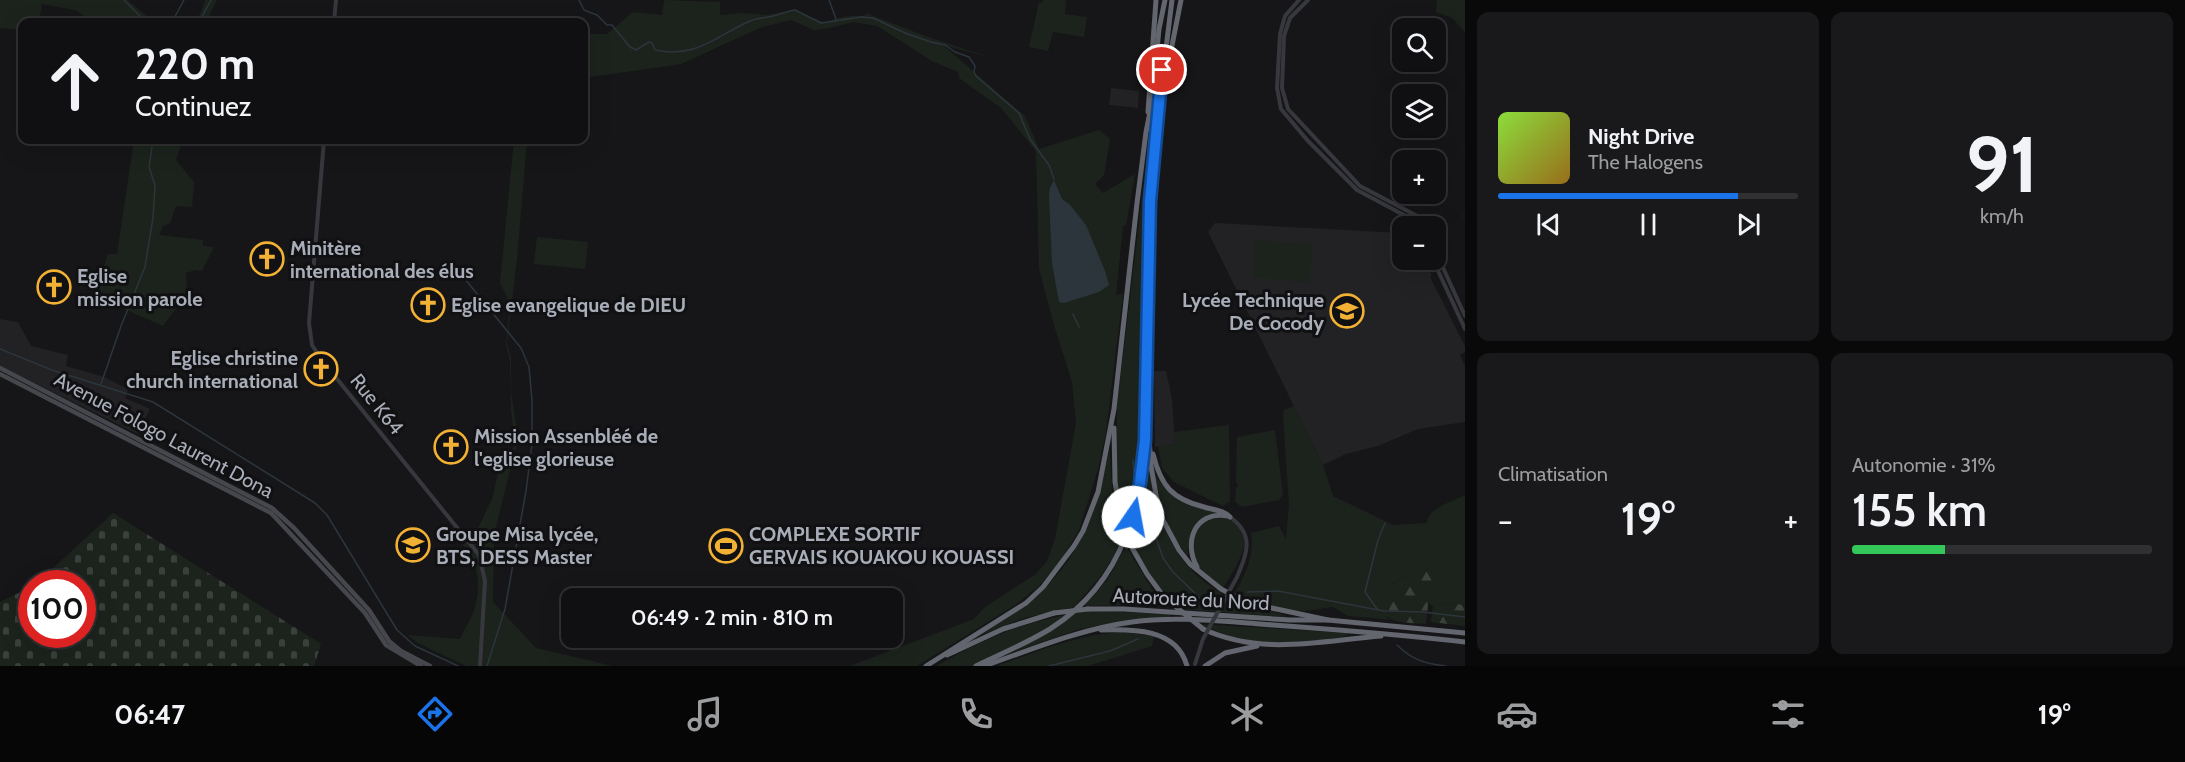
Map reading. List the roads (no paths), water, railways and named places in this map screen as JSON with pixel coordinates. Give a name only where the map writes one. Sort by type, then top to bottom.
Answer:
[{"type":"highway","points":[[926,666],[1026,603],[1056,573],[1083,531],[1098,492],[1114,409],[1146,132],[1156,0]]},
{"type":"highway","points":[[1146,132],[1152,102],[1159,29],[1165,0]]},
{"type":"highway","points":[[976,666],[1034,638],[1067,617],[1094,591],[1116,561],[1124,544],[1137,496],[1145,440],[1150,201],[1156,129],[1172,0]]},
{"type":"highway","points":[[1156,129],[1181,0]]},
{"type":"highway","points":[[1146,397],[1153,480],[1163,520],[1179,550],[1199,571],[1228,593],[1248,603],[1328,620]]},
{"type":"highway","points":[[1114,409],[1115,482],[1122,522],[1131,546],[1147,574],[1164,597],[1189,620],[1203,629],[1229,639],[1261,645],[1293,645],[1397,634]]},
{"type":"highway","points":[[1150,444],[1158,471],[1170,491],[1184,500],[1223,512],[1230,517]]},
{"type":"highway","points":[[1199,571],[1192,558],[1190,545],[1196,528],[1212,517],[1224,515],[1230,517]]},
{"type":"highway","name":"Autoroute du Nord","points":[[926,666],[1002,628],[1054,613],[1088,609],[1328,620],[1465,633]]},
{"type":"highway","name":"Autoroute du Nord","points":[[984,666],[1052,641],[1136,621],[1181,620],[1397,634],[1465,642]]},
{"type":"highway","points":[[1093,631],[1124,629],[1160,636],[1174,645],[1187,666]]},
{"type":"highway","points":[[1205,666],[1225,653],[1261,645]]},
{"type":"main road","name":"Avenue Fologo Laurent Dona","points":[[0,368],[272,508],[294,528],[369,610],[389,641],[401,651],[430,666]]},
{"type":"main road","name":"Avenue Fologo Laurent Dona","points":[[0,374],[271,513],[365,613],[386,645],[421,666]]},
{"type":"street","points":[[334,18],[336,0]]},
{"type":"street","points":[[1299,0],[1286,16],[1282,35],[1277,88],[1281,109],[1308,141],[1359,188],[1407,216]]},
{"type":"street","points":[[1282,35],[1290,18],[1308,0]]},
{"type":"street","name":"Rue K64","points":[[324,144],[309,336],[321,359],[479,555],[485,581],[480,666]]},
{"type":"street","points":[[1359,188],[1417,216]]},
{"type":"street","points":[[1438,270],[1465,329]]},
{"type":"street","points":[[1444,270],[1465,316]]},
{"type":"street","points":[[1195,665],[1203,639],[1238,577],[1244,561],[1247,541],[1244,530],[1230,517]]},
{"type":"waterway","points":[[124,0],[142,18]]},
{"type":"waterway","points":[[174,18],[184,0]]},
{"type":"waterway","points":[[201,18],[211,0]]},
{"type":"waterway","points":[[579,0],[584,10],[597,15],[607,25],[612,25],[630,47],[636,50],[649,42],[655,50],[669,52],[694,49],[750,21],[795,10],[821,23],[861,17],[873,18],[905,33],[945,45],[969,57],[975,66],[976,76],[1019,113],[1030,139],[1049,165],[1054,179]]},
{"type":"waterway","points":[[829,0],[836,19]]},
{"type":"waterway","points":[[101,384],[145,267],[153,218],[155,185],[149,167],[152,144]]},
{"type":"waterway","points":[[422,279],[439,276],[465,279],[521,348],[529,367],[532,444],[526,491],[505,609],[487,666]]},
{"type":"waterway","points":[[1073,314],[1079,327]]},
{"type":"waterway","points":[[0,349],[52,370],[153,402],[315,503],[327,515],[397,630],[415,646],[458,666]]},
{"type":"waterway","points":[[1133,460],[1134,473]]},
{"type":"waterway","points":[[1147,512],[1163,558],[1173,572],[1202,600]]},
{"type":"waterway","points":[[1377,609],[1365,592],[1378,540],[1385,523]]},
{"type":"waterway","points":[[1247,592],[1278,591],[1384,611],[1423,612],[1465,617]]},
{"type":"waterway","points":[[1187,607],[1216,596]]},
{"type":"waterway","points":[[1049,666],[1110,651],[1138,639]]},
{"type":"waterway","points":[[1397,645],[1420,660],[1446,666]]},
{"type":"place","name":"Minitère international des élus","points":[[267,259]]},
{"type":"place","name":"Eglise mission parole","points":[[54,287]]},
{"type":"place","name":"Eglise evangelique de DIEU","points":[[428,305]]},
{"type":"place","name":"Lycée Technique De Cocody","points":[[1347,311]]},
{"type":"place","name":"Eglise christine church international","points":[[321,369]]},
{"type":"place","name":"Mission Assenbléé de l'eglise glorieuse","points":[[451,447]]},
{"type":"place","name":"Groupe Misa lycée, BTS, DESS Master","points":[[413,545]]},
{"type":"place","name":"COMPLEXE SORTIF GERVAIS KOUAKOU KOUASSI","points":[[726,546]]}]
